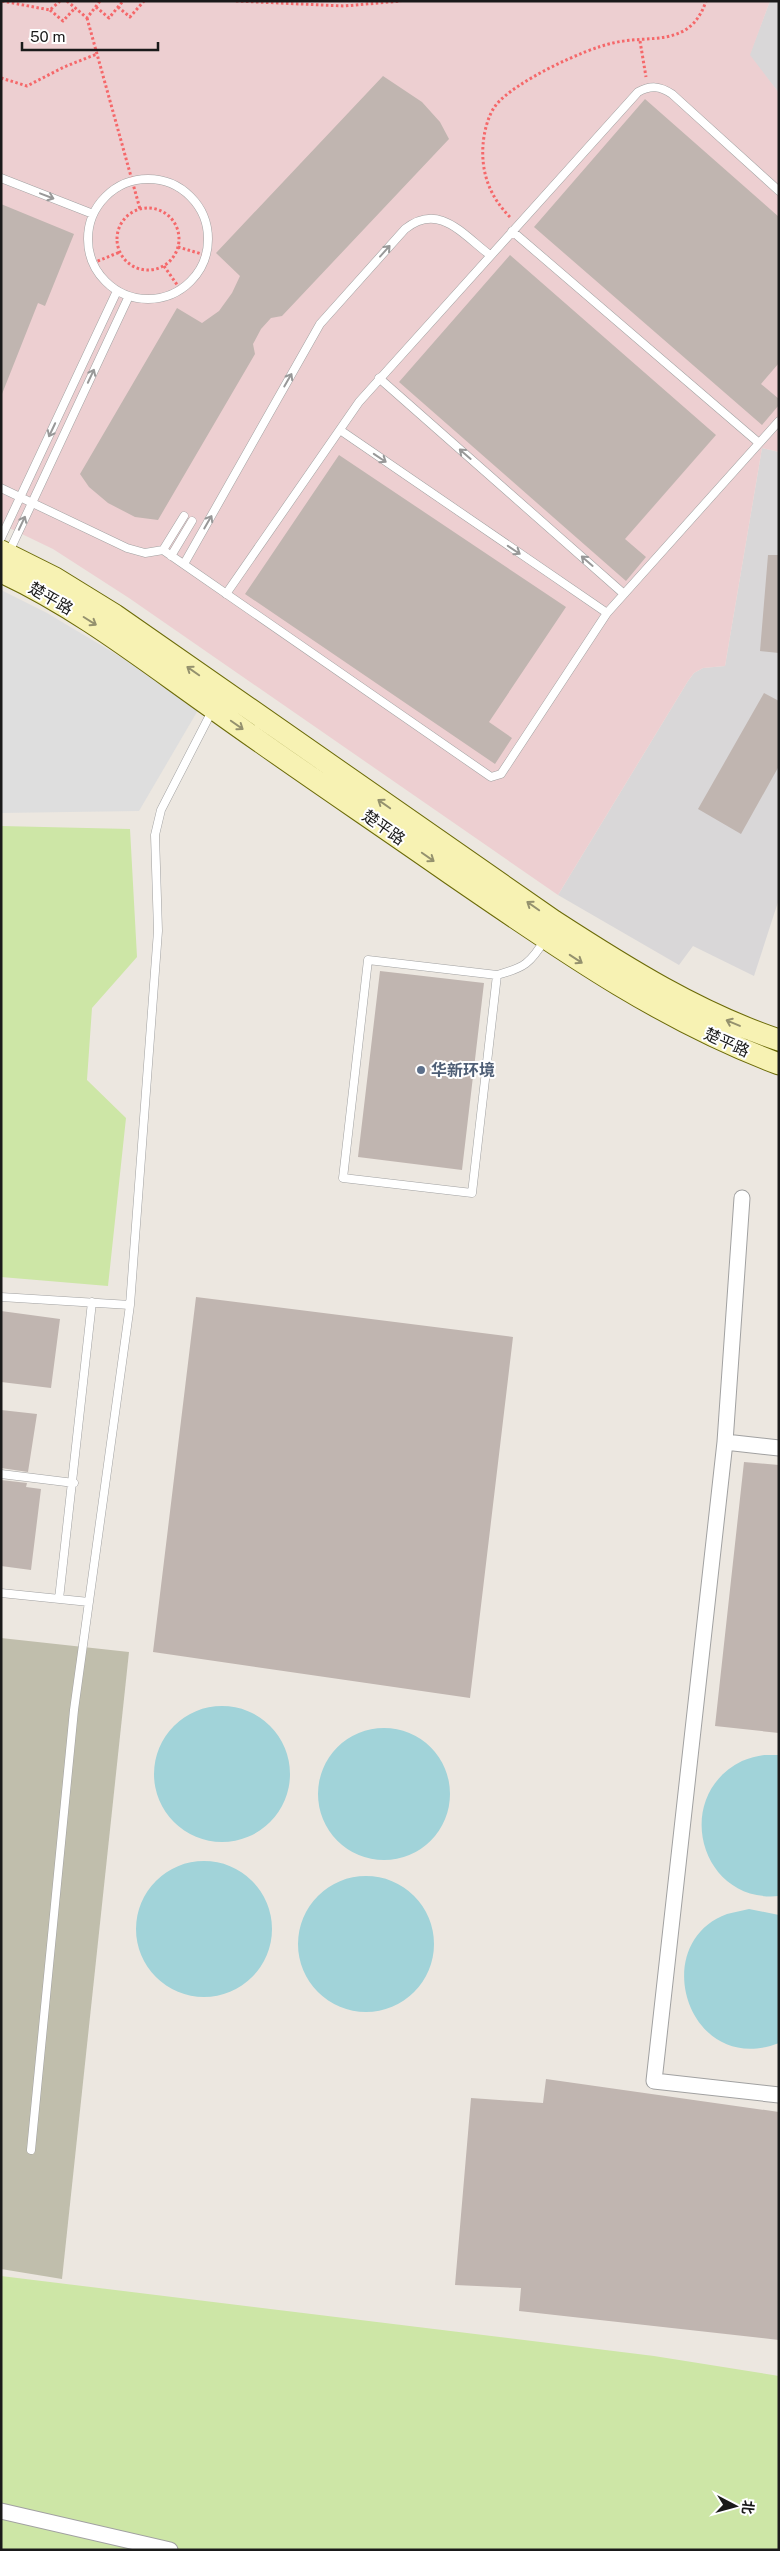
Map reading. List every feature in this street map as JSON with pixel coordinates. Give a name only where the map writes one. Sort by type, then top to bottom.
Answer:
[{"type":"main road","name":"楚平路","points":[[3,556],[80,593],[217,700],[545,939],[644,1001],[712,1037],[779,1064]]},
{"type":"main road","name":"楚平路","points":[[217,700],[609,956],[719,1016],[779,1040]]},
{"type":"street","points":[[742,1198],[725,1442],[654,2081],[779,2096]]},
{"type":"street","points":[[725,1442],[779,1448]]},
{"type":"street","points":[[1,2511],[170,2550]]},
{"type":"lane","points":[[226,594],[359,402],[638,92],[648,87],[659,87],[672,94],[779,191]]},
{"type":"lane","points":[[1,178],[93,214]]},
{"type":"lane","points":[[143,178],[166,181],[177,186],[194,200],[205,221],[208,243],[205,255],[196,274],[180,289],[161,298],[140,299],[117,291],[103,279],[93,263],[88,244],[93,214],[105,196],[122,184],[132,180],[143,178]]},
{"type":"lane","points":[[184,564],[320,324],[405,229],[423,218],[439,218],[490,255]]},
{"type":"lane","points":[[515,228],[759,443]]},
{"type":"lane","points":[[3,556],[21,496],[117,291]]},
{"type":"lane","points":[[3,556],[32,502],[129,296]]},
{"type":"lane","points":[[379,378],[624,594]]},
{"type":"lane","points":[[1,488],[133,550],[145,553],[163,550],[491,777],[501,774],[607,613],[779,421]]},
{"type":"lane","points":[[340,430],[607,613]]},
{"type":"lane","points":[[163,550],[184,516]]},
{"type":"lane","points":[[171,556],[192,521]]},
{"type":"lane","points":[[31,2150],[74,1710],[130,1305],[158,931],[155,835],[161,810],[217,700]]},
{"type":"lane","points":[[497,975],[472,1193],[343,1178],[368,960],[497,975],[527,964],[534,958],[545,939]]},
{"type":"lane","points":[[1,1297],[130,1305]]},
{"type":"lane","points":[[59,1599],[74,1483],[92,1302]]},
{"type":"lane","points":[[1,1474],[74,1483]]},
{"type":"lane","points":[[1,1593],[89,1602]]},
{"type":"path","points":[[2,1],[50,10],[63,22],[75,8]]},
{"type":"path","points":[[50,10],[60,1]]},
{"type":"path","points":[[67,1],[87,18],[140,209]]},
{"type":"path","points":[[87,18],[100,1]]},
{"type":"path","points":[[96,7],[109,18],[123,1]]},
{"type":"path","points":[[118,7],[130,17],[144,1]]},
{"type":"path","points":[[236,1],[344,6],[401,1]]},
{"type":"path","points":[[515,228],[500,206],[486,178],[483,164],[484,138],[495,106],[514,88],[587,50],[619,41],[663,38],[686,29],[701,14],[706,1]]},
{"type":"path","points":[[640,41],[648,87]]},
{"type":"path","points":[[1,78],[27,86],[64,66],[97,54]]},
{"type":"path","points":[[140,209],[156,209],[170,217],[178,231],[178,247],[175,254],[164,266],[156,269],[139,268],[131,265],[120,252],[117,237],[122,222],[133,212],[140,209]]},
{"type":"path","points":[[178,247],[205,255]]},
{"type":"path","points":[[93,263],[120,252]]},
{"type":"path","points":[[164,266],[180,289]]},
{"type":"shaded area","points":[[1,1],[770,1],[750,55],[779,93],[779,452],[762,448],[725,666],[703,668],[694,673],[688,681],[558,895],[129,598],[53,549],[1,524]]},
{"type":"shaded area","points":[[770,1],[779,1],[779,93],[749,56]]},
{"type":"shaded area","points":[[762,448],[779,452],[779,899],[754,976],[693,946],[679,965],[558,895],[688,681],[694,673],[703,668],[725,666]]},
{"type":"shaded area","points":[[1,590],[47,613],[201,705],[139,811],[1,813]]},
{"type":"shaded area","points":[[1,1638],[129,1652],[62,2279],[1,2269]]},
{"type":"green space","points":[[1,826],[130,829],[137,957],[92,1008],[87,1080],[126,1118],[108,1286],[1,1277]]},
{"type":"green space","points":[[1,2276],[654,2356],[779,2376],[779,2550],[1,2550]]},
{"type":"water","points":[[222,1706],[248,1711],[270,1726],[285,1748],[290,1774],[285,1800],[270,1822],[248,1837],[222,1842],[196,1837],[174,1822],[159,1800],[154,1774],[159,1748],[174,1726],[196,1711]]},
{"type":"water","points":[[384,1728],[397,1729],[409,1733],[431,1747],[445,1769],[449,1781],[449,1807],[445,1819],[431,1841],[409,1855],[397,1859],[384,1860],[371,1859],[359,1855],[337,1841],[323,1819],[319,1807],[318,1794],[319,1781],[323,1769],[337,1747],[359,1733],[371,1729]]},
{"type":"water","points":[[764,1755],[779,1755],[779,1896],[752,1894],[730,1883],[714,1866],[704,1845],[702,1821],[707,1798],[720,1777],[742,1761]]},
{"type":"water","points":[[204,1861],[230,1867],[252,1881],[266,1903],[272,1929],[266,1955],[252,1977],[230,1991],[204,1997],[178,1991],[156,1977],[142,1955],[136,1929],[142,1903],[156,1881],[178,1867]]},
{"type":"water","points":[[366,1876],[392,1881],[404,1887],[414,1896],[423,1906],[429,1918],[434,1944],[429,1970],[423,1982],[414,1992],[404,2001],[392,2007],[366,2012],[340,2007],[328,2001],[318,1992],[309,1982],[303,1970],[298,1944],[303,1918],[309,1906],[318,1896],[328,1887],[340,1881]]},
{"type":"water","points":[[749,1909],[779,1915],[779,2043],[748,2049],[722,2042],[702,2025],[689,2003],[684,1977],[688,1952],[702,1930],[727,1914]]},
{"type":"building","points":[[383,76],[422,102],[440,122],[449,139],[282,316],[271,318],[261,329],[253,344],[255,354],[158,520],[135,517],[108,503],[89,487],[80,474],[177,308],[202,323],[219,311],[232,293],[240,276],[216,253]]},
{"type":"building","points":[[645,99],[779,217],[779,363],[761,384],[779,399],[779,405],[762,425],[534,227]]},
{"type":"building","points":[[1,204],[74,234],[45,306],[38,303],[2,394]]},
{"type":"building","points":[[510,255],[716,435],[625,539],[646,557],[626,581],[399,382]]},
{"type":"building","points":[[339,455],[566,607],[489,722],[512,738],[495,764],[245,594]]},
{"type":"building","points":[[768,555],[779,555],[779,653],[760,651]]},
{"type":"building","points":[[764,693],[779,701],[779,766],[741,834],[698,809]]},
{"type":"building","name":"华新环境","points":[[380,971],[484,983],[462,1170],[358,1157]]},
{"type":"building","points":[[196,1297],[513,1337],[470,1698],[153,1652]]},
{"type":"building","points":[[1,1311],[60,1319],[51,1388],[1,1382]]},
{"type":"building","points":[[1,1410],[37,1414],[28,1472],[1,1468]]},
{"type":"building","points":[[744,1462],[779,1465],[779,1733],[715,1726]]},
{"type":"building","points":[[1,1480],[27,1483],[26,1487],[41,1489],[31,1570],[1,1566]]},
{"type":"building","points":[[546,2079],[779,2112],[779,2340],[519,2311],[521,2288],[455,2285],[471,2098],[543,2103]]},
{"type":"place","name":"华新环境","points":[[421,1070]]}]
